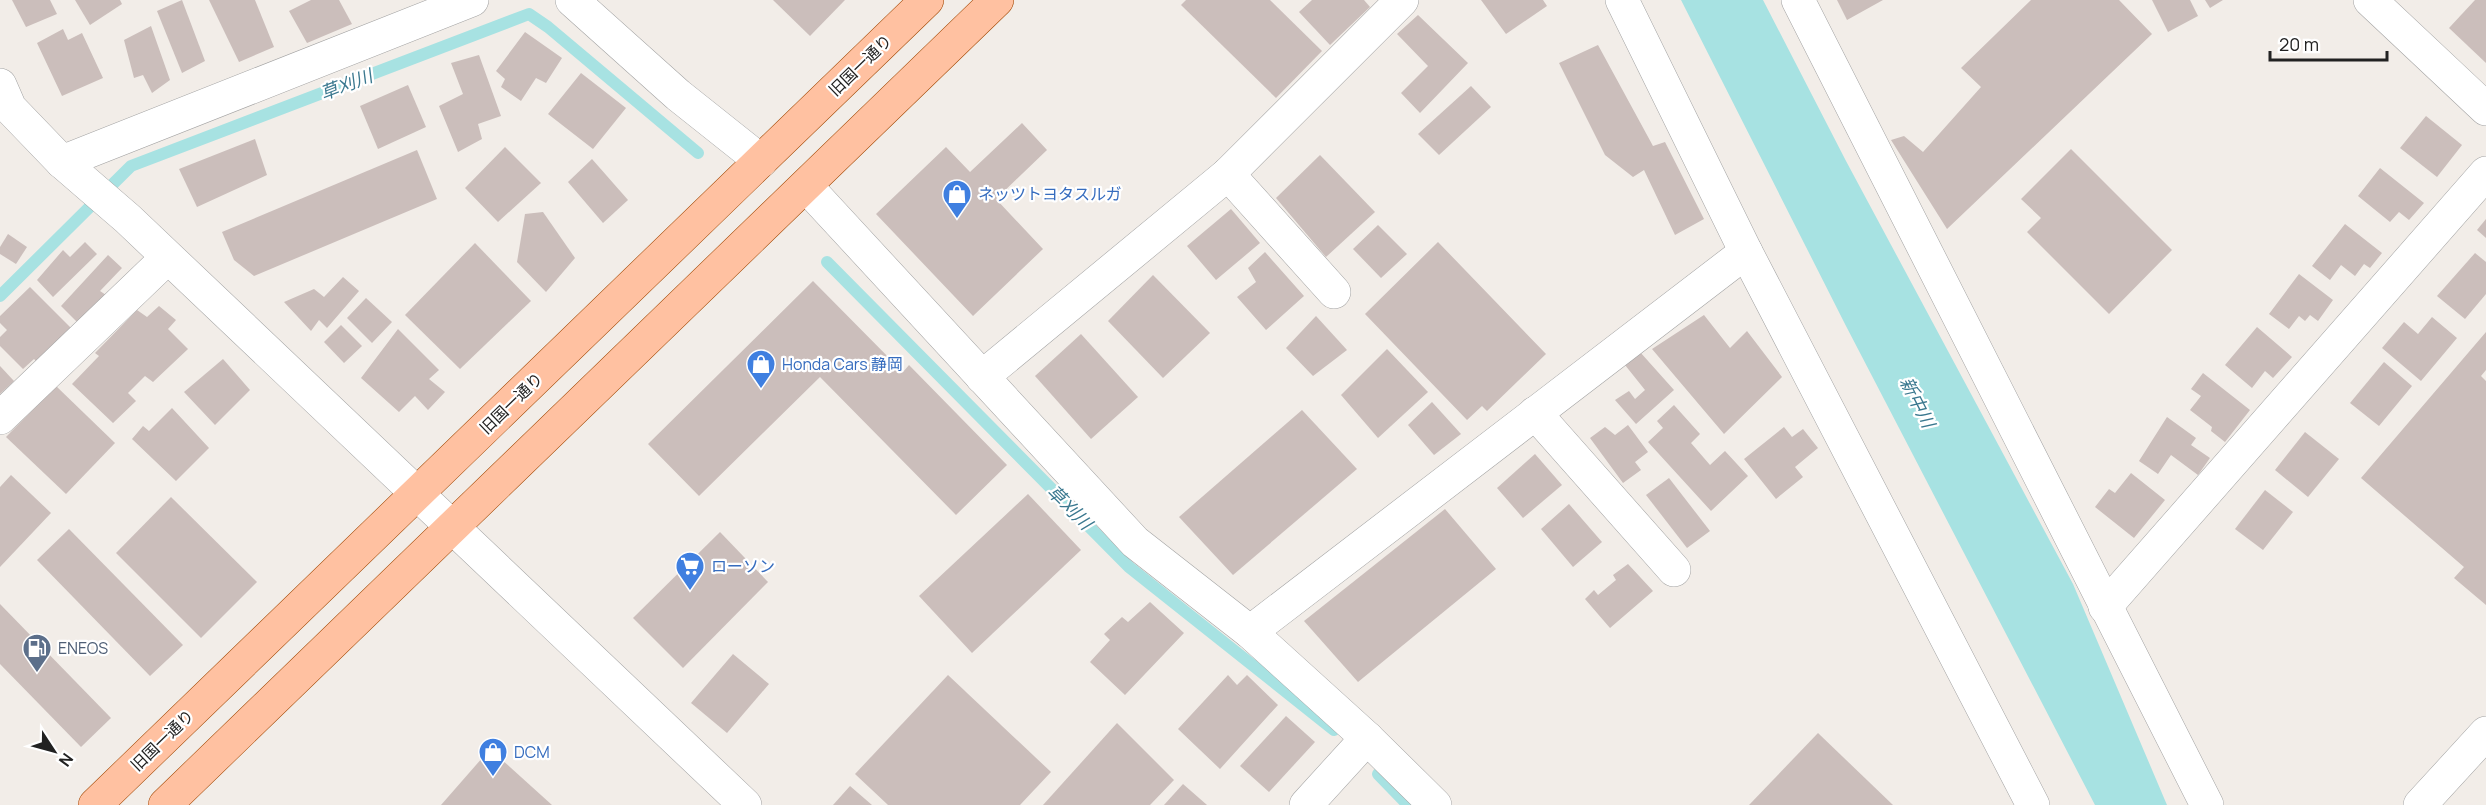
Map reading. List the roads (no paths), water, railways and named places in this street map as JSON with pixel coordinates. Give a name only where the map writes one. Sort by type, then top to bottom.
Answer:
[{"type":"main road","name":"旧国一通り","points":[[95,805],[927,0]]},
{"type":"main road","points":[[165,805],[997,0]]},
{"type":"street","points":[[62,162],[472,0]]},
{"type":"street","points":[[572,0],[678,96],[761,161]]},
{"type":"street","points":[[982,377],[1228,174],[1402,0]]},
{"type":"street","points":[[1622,0],[1746,252],[2033,805]]},
{"type":"street","points":[[1798,0],[2207,805]]},
{"type":"street","points":[[2370,0],[2486,108]]},
{"type":"street","points":[[3,104],[62,162],[128,219],[166,258],[418,493],[452,528],[745,805]]},
{"type":"street","points":[[2105,607],[2486,173]]},
{"type":"street","points":[[1228,174],[1334,292]]},
{"type":"street","points":[[806,186],[1135,542],[1250,632],[1367,738],[1435,805]]},
{"type":"street","points":[[1250,632],[1746,252]]},
{"type":"street","points":[[0,418],[166,258]]},
{"type":"street","points":[[1535,413],[1674,570]]},
{"type":"street","points":[[2420,805],[2486,733]]},
{"type":"street","points":[[1306,805],[1367,738]]},
{"type":"water","name":"新中川","points":[[1681,0],[1763,0],[1846,161],[2073,584],[2167,805],[2095,805],[1846,326]]},
{"type":"waterway","name":"草刈川","points":[[0,296],[131,166],[529,14],[548,27],[698,153]]},
{"type":"waterway","name":"草刈川","points":[[827,262],[1129,567],[1334,730]]},
{"type":"waterway","name":"草刈川","points":[[1378,774],[1408,805]]},
{"type":"place","name":"ネッツトヨタスルガ","points":[[957,220]]},
{"type":"place","name":"Honda Cars 静岡","points":[[761,390]]},
{"type":"place","name":"ローソン","points":[[690,592]]},
{"type":"place","name":"ENEOS","points":[[37,674]]},
{"type":"place","name":"DCM","points":[[493,778]]}]
